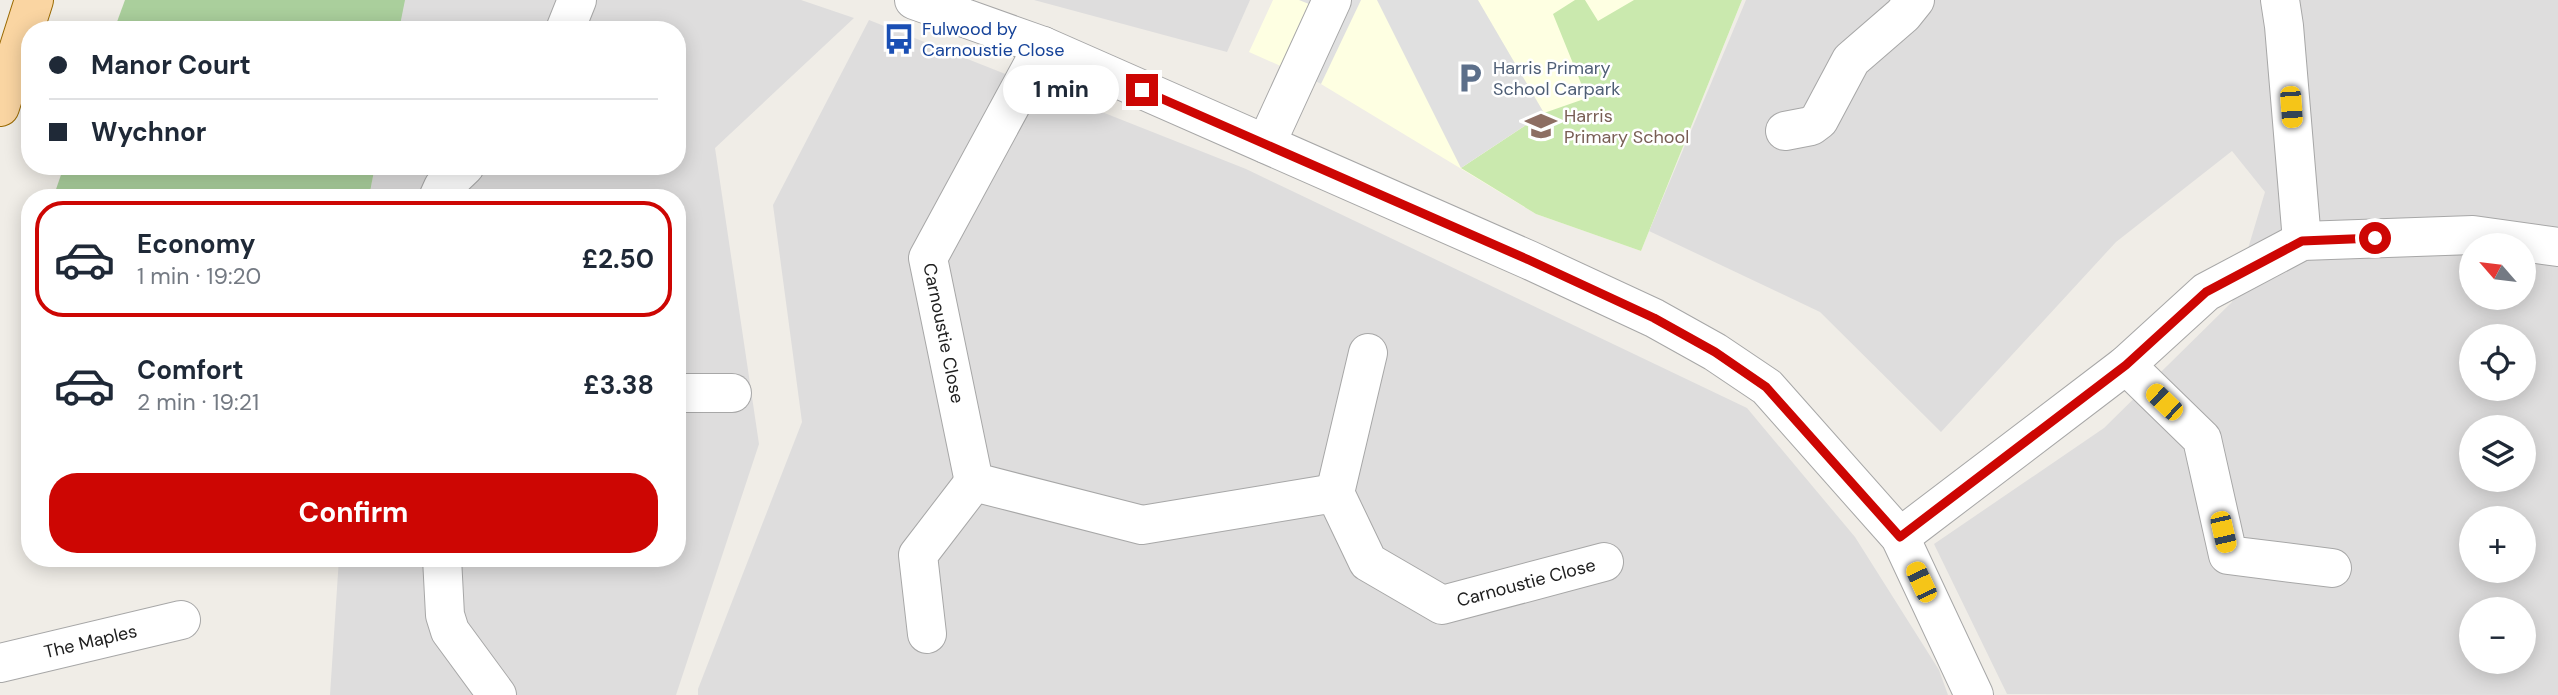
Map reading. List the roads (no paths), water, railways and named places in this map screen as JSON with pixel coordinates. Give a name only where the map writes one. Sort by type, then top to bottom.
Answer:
[{"type":"main road","points":[[27,21],[34,0]]},
{"type":"main road","points":[[0,107],[21,41]]},
{"type":"street","points":[[568,21],[576,0]]},
{"type":"street","points":[[914,0],[1043,46],[1554,272],[1654,318],[1715,352],[1766,387],[1900,537],[1974,695]]},
{"type":"street","points":[[1266,145],[1332,0]]},
{"type":"street","points":[[1784,131],[1811,126],[1819,120],[1851,60],[1903,15],[1914,0]]},
{"type":"street","points":[[2280,0],[2302,241]]},
{"type":"street","name":"Carnoustie Close","points":[[974,482],[928,258],[1043,46]]},
{"type":"street","points":[[442,189],[456,175]]},
{"type":"street","points":[[1900,537],[2126,365],[2206,292],[2302,241],[2473,235],[2558,247]]},
{"type":"street","points":[[927,634],[918,555],[974,482],[1142,525],[1335,493],[1368,353]]},
{"type":"street","points":[[2126,365],[2202,439],[2228,555],[2332,568]]},
{"type":"street","points":[[686,393],[732,393]]},
{"type":"street","name":"Carnoustie Close","points":[[1335,493],[1368,562],[1442,605],[1604,562]]},
{"type":"street","points":[[442,567],[445,615],[450,631],[497,695]]},
{"type":"street","name":"The Maples","points":[[0,663],[181,620]]},
{"type":"place","name":"Fulwood by Carnoustie Close","points":[[899,39]]},
{"type":"place","name":"Harris Primary School Carpark","points":[[1470,78]]},
{"type":"place","name":"Harris Primary School","points":[[1541,126]]}]
